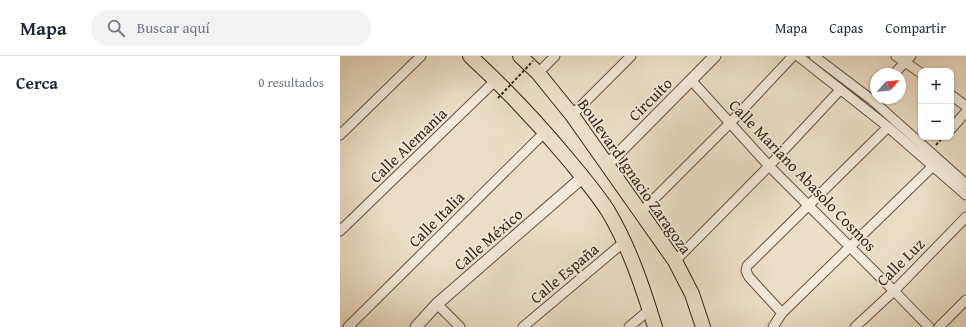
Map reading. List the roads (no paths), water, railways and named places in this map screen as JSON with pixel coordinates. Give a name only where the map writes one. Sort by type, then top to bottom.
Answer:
[{"type":"main road","points":[[470,56],[496,80],[545,132],[583,177],[607,210],[624,242],[655,327]]},
{"type":"main road","name":"Boulevard Ignacio Zaragoza","points":[[531,63],[608,164],[675,261],[692,294],[703,327]]},
{"type":"street","points":[[340,135],[421,56]]},
{"type":"street","points":[[531,63],[555,56]]},
{"type":"street","points":[[572,116],[631,56]]},
{"type":"street","name":"Circuito","points":[[608,164],[715,56]]},
{"type":"street","points":[[641,212],[731,122],[793,56]]},
{"type":"street","points":[[798,56],[888,127],[932,167],[966,195]]},
{"type":"street","points":[[815,56],[870,95]]},
{"type":"street","points":[[896,56],[908,59],[918,70]]},
{"type":"street","points":[[900,68],[908,59]]},
{"type":"street","name":"Calle Alemania","points":[[340,231],[496,80]]},
{"type":"street","name":"Calle Mariano Abasolo Cosmos","points":[[691,80],[731,122],[769,166],[929,327]]},
{"type":"street","points":[[675,261],[769,166],[840,90]]},
{"type":"street","points":[[954,97],[966,106]]},
{"type":"street","points":[[880,104],[966,184]]},
{"type":"street","points":[[954,126],[966,112]]},
{"type":"street","points":[[782,313],[746,271],[747,266],[888,127]]},
{"type":"street","name":"Calle Italia","points":[[348,327],[545,132]]},
{"type":"street","points":[[773,327],[782,313],[849,246],[932,167]]},
{"type":"street","name":"Calle México","points":[[416,327],[437,304],[583,177]]},
{"type":"street","name":"Calle Luz","points":[[855,327],[895,292],[966,217]]},
{"type":"street","name":"Calle España","points":[[523,327],[624,242]]},
{"type":"street","points":[[939,327],[966,300]]},
{"type":"street","points":[[437,304],[460,327]]},
{"type":"street","points":[[628,327],[649,310]]}]
